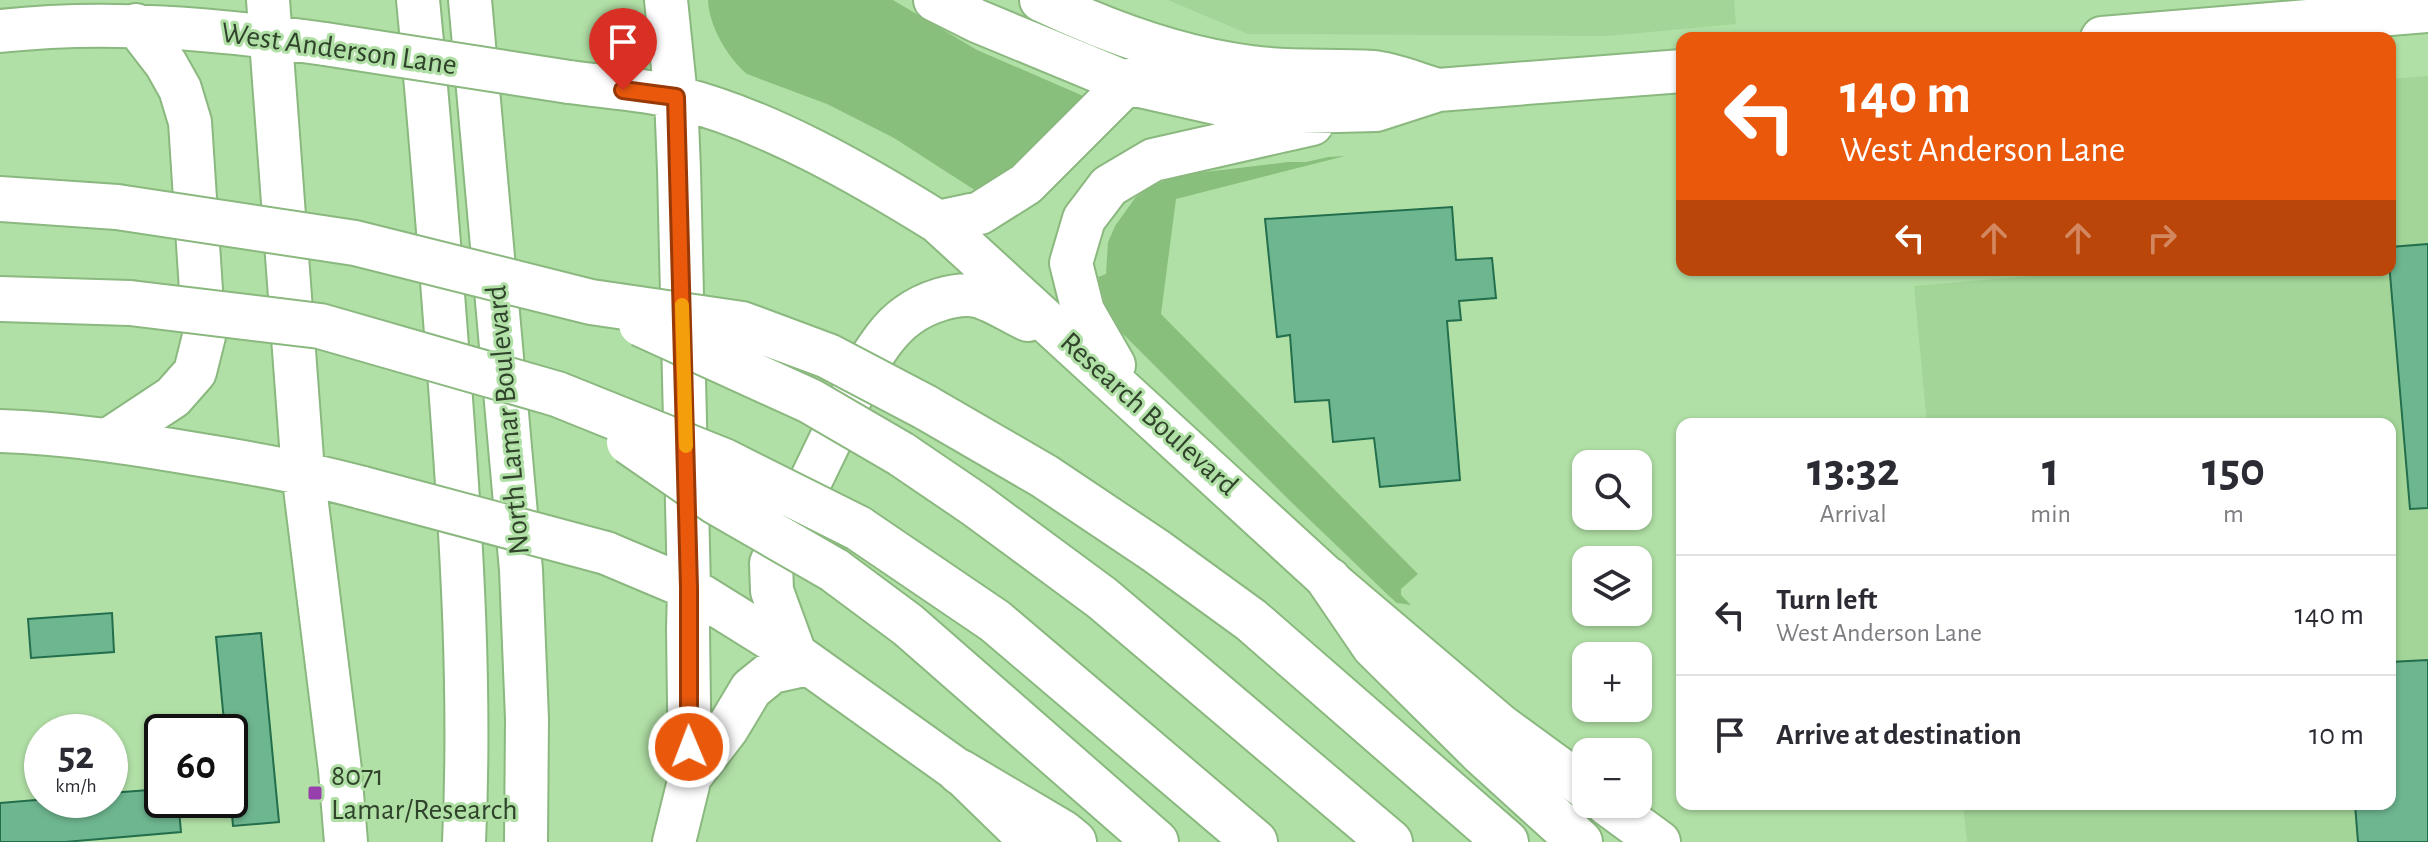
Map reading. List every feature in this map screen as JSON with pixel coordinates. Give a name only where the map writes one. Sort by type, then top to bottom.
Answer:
[{"type":"highway","points":[[0,199],[117,207],[355,243],[591,302],[742,324],[828,356],[925,407],[1044,476],[1156,551],[1251,620],[1506,842]]},
{"type":"highway","points":[[0,299],[130,303],[320,326],[557,394],[724,461],[858,528],[995,621],[1255,842]]},
{"type":"highway","points":[[591,302],[810,401],[901,454],[1102,598],[1390,842]]},
{"type":"highway","points":[[557,394],[716,502],[834,570],[908,625],[1156,842]]},
{"type":"highway","points":[[1329,580],[1374,646],[1483,754],[1580,842]]},
{"type":"highway","points":[[960,772],[1074,842]]},
{"type":"main road","name":"North Lamar Boulevard","points":[[418,0],[436,186],[463,562],[464,842]]},
{"type":"main road","name":"North Lamar Boulevard","points":[[470,0],[521,570],[527,719],[526,842]]},
{"type":"main road","points":[[935,0],[1127,83],[1220,104],[1300,112],[1376,110]]},
{"type":"main road","points":[[1041,0],[1078,18],[1204,58],[1250,67],[1306,72],[1375,72],[1438,90]]},
{"type":"main road","points":[[668,2],[676,97],[689,588],[690,777],[674,842]]},
{"type":"main road","points":[[2174,32],[2428,11]]},
{"type":"main road","points":[[108,440],[173,397],[195,372],[204,336],[190,122],[180,89],[166,64],[121,13]]},
{"type":"main road","name":"West Anderson Lane","points":[[0,31],[121,13],[269,18],[325,44],[676,97]]},
{"type":"main road","points":[[269,18],[303,472],[346,842]]},
{"type":"main road","points":[[938,222],[980,213],[1026,184],[1127,83],[1157,65],[1204,58]]},
{"type":"main road","points":[[1138,404],[1083,311],[1071,263],[1084,219],[1109,186],[1153,160],[1376,110],[1438,90],[1676,71]]},
{"type":"main road","name":"Research Boulevard","points":[[676,97],[722,110],[768,130],[871,181],[938,222],[1329,580],[1501,726],[1572,778]]},
{"type":"main road","points":[[801,659],[772,591],[771,563],[867,364],[883,340],[907,316],[939,301],[962,295],[979,297],[1068,340]]},
{"type":"main road","points":[[0,431],[108,440],[303,472],[606,553],[689,588],[801,659],[960,772],[1032,842]]},
{"type":"main road","points":[[690,777],[727,729],[751,689],[772,672],[801,659]]},
{"type":"main road","points":[[1626,818],[1659,842]]},
{"type":"shaded area","points":[[708,0],[893,0],[977,50],[1088,98],[1024,171],[983,190],[973,189],[894,138],[827,104],[747,74],[720,40]]},
{"type":"shaded area","points":[[1168,0],[1734,0],[1736,24],[1607,36],[1248,34]]},
{"type":"shaded area","points":[[2428,76],[2428,842],[1967,842],[1964,810],[2396,810],[2396,418],[1926,418],[1914,286],[2030,276],[2396,276],[2396,79]]},
{"type":"shaded area","points":[[1345,156],[1176,199],[1161,314],[1418,574],[1401,589],[1401,595],[1411,605],[1397,603],[1389,596],[1120,331],[1106,308],[1098,277],[1106,274],[1108,242],[1115,226],[1135,198],[1151,186],[1180,175]]},
{"type":"building","points":[[1452,207],[1456,260],[1492,258],[1496,298],[1459,301],[1461,320],[1447,321],[1460,480],[1380,487],[1374,438],[1333,442],[1329,400],[1295,402],[1290,335],[1277,337],[1265,219]]},
{"type":"building","points":[[2428,244],[2428,508],[2410,509],[2390,276],[2396,276],[2396,247]]},
{"type":"building","points":[[112,613],[114,652],[31,658],[28,619]]},
{"type":"building","points":[[261,633],[279,822],[233,826],[232,818],[248,818],[248,714],[223,714],[216,637]]},
{"type":"building","points":[[2428,660],[2428,842],[2358,842],[2355,810],[2396,810],[2396,662]]},
{"type":"building","points":[[144,790],[144,818],[180,818],[181,832],[65,842],[0,842],[0,803],[24,801],[24,818],[128,818],[128,792]]},
{"type":"slow traffic","points":[[682,305],[686,446]]},
{"type":"place","name":"8071 Lamar/Research","points":[[315,793]]},
{"type":"route","points":[[623,90],[676,97],[689,588],[689,747]]}]
